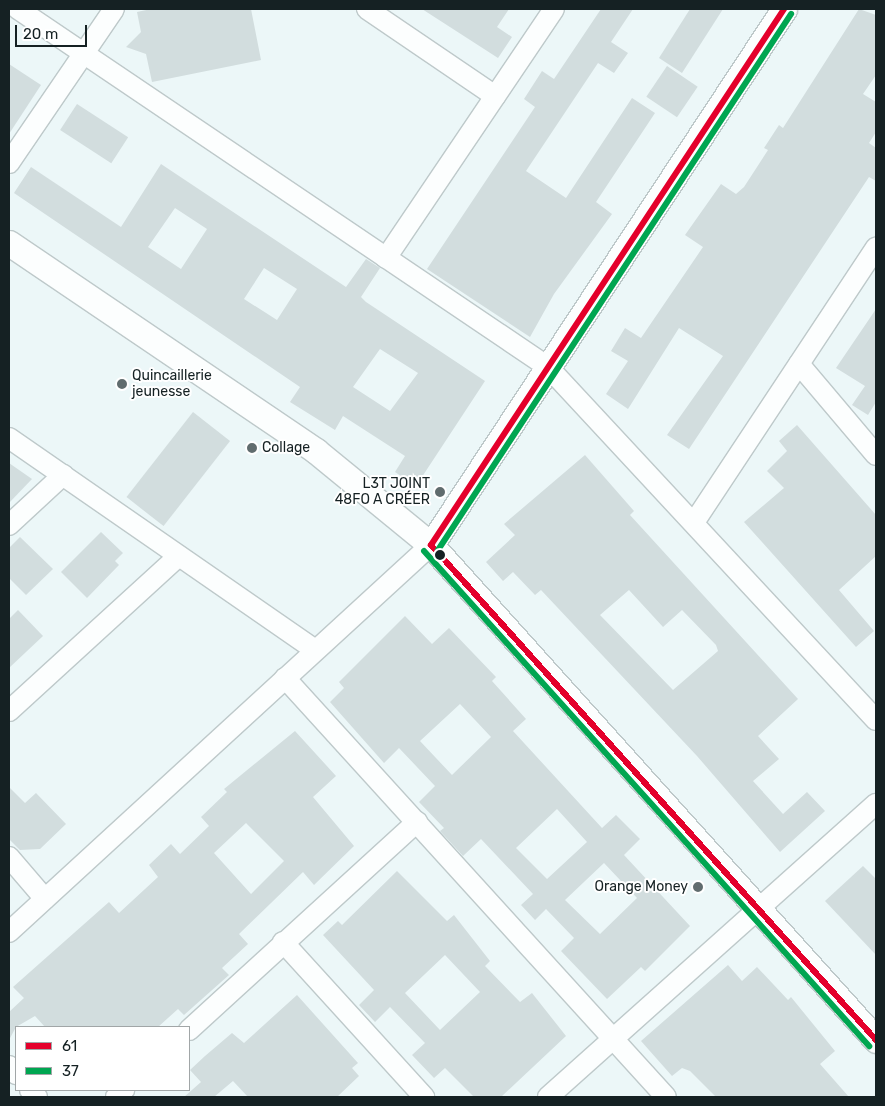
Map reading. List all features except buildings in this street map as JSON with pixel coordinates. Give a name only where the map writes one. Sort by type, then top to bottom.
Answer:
[{"type":"street","points":[[18,9],[548,367],[695,521],[876,720]]},
{"type":"street","points":[[9,164],[114,9]]},
{"type":"street","points":[[367,9],[495,96]]},
{"type":"street","points":[[386,258],[554,9]]},
{"type":"street","points":[[9,932],[431,544],[784,9]]},
{"type":"street","points":[[9,244],[316,452],[431,544],[876,1040]]},
{"type":"street","points":[[695,521],[876,248]]},
{"type":"street","points":[[799,364],[876,455]]},
{"type":"street","points":[[9,438],[315,650]]},
{"type":"street","points":[[9,525],[63,476]]},
{"type":"street","points":[[9,711],[179,556]]},
{"type":"street","points":[[285,678],[418,822],[666,1097]]},
{"type":"street","points":[[548,1097],[876,804]]},
{"type":"street","points":[[190,1029],[283,942],[418,822]]},
{"type":"street","points":[[9,857],[45,899]]},
{"type":"street","points":[[283,942],[413,1093]]},
{"type":"transit line","name":"61","points":[[431,545],[784,9]]},
{"type":"transit line","name":"37","points":[[438,550],[791,14]]},
{"type":"transit line","name":"61","points":[[431,545],[876,1040]]},
{"type":"transit line","name":"37","points":[[424,551],[869,1046]]},
{"type":"place","name":"Quincaillerie jeunesse","points":[[122,384]]},
{"type":"place","name":"Collage","points":[[252,448]]},
{"type":"place","name":"L3T JOINT 48FO A CRÉER","points":[[440,492]]},
{"type":"place","name":"Orange Money","points":[[698,887]]}]
